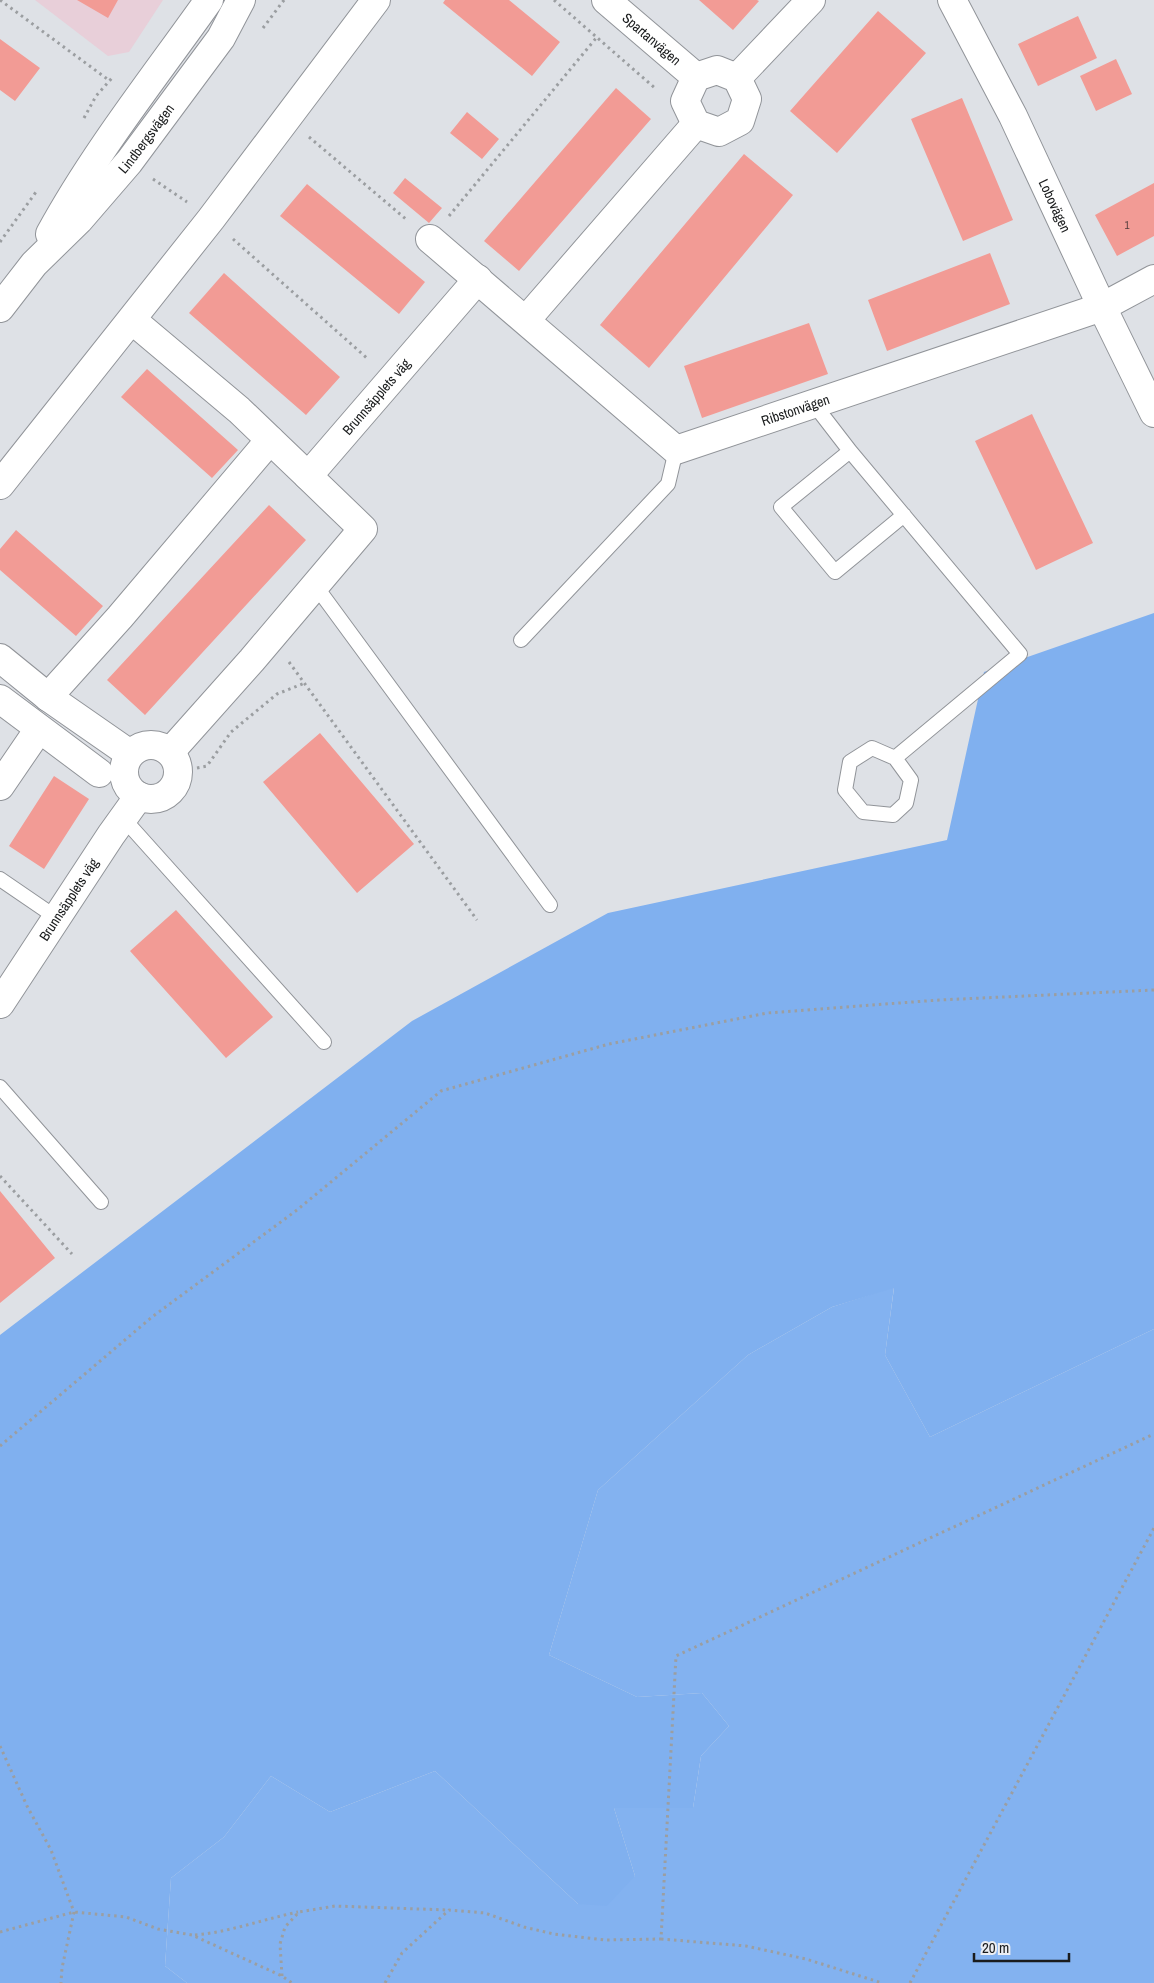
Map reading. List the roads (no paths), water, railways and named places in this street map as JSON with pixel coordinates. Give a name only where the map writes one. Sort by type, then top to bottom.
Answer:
[{"type":"street","name":"Lindbergsvägen","points":[[34,264],[62,211],[209,0]]},
{"type":"street","name":"Lindbergsvägen","points":[[0,308],[34,264],[79,220],[129,162],[221,38],[241,0]]},
{"type":"street","points":[[0,486],[211,219],[376,0]]},
{"type":"street","name":"Spartanvägen","points":[[606,0],[696,77]]},
{"type":"street","points":[[737,78],[812,0]]},
{"type":"street","name":"Lobovägen","points":[[952,0],[1013,116],[1102,307],[1154,412]]},
{"type":"street","points":[[717,70],[737,78],[747,99],[740,122],[719,132],[696,124],[685,101],[696,77],[717,70]]},
{"type":"street","points":[[526,320],[696,124]]},
{"type":"street","points":[[430,239],[676,450]]},
{"type":"street","name":"Brunnsäpplets väg","points":[[308,476],[478,279]]},
{"type":"street","name":"Ribstonvägen","points":[[676,450],[1102,307],[1154,279]]},
{"type":"street","points":[[132,320],[238,410],[363,529],[271,637],[174,761]]},
{"type":"street","points":[[48,697],[120,617],[270,440]]},
{"type":"street","points":[[0,658],[48,697],[130,754]]},
{"type":"street","points":[[0,699],[99,773]]},
{"type":"street","points":[[0,786],[39,730]]},
{"type":"street","points":[[150,744],[160,746],[174,761],[177,781],[168,793],[154,799],[139,796],[130,789],[124,778],[124,765],[130,754],[138,748],[150,744]]},
{"type":"street","name":"Brunnsäpplets väg","points":[[0,1004],[139,796]]},
{"type":"lane","points":[[813,403],[1020,654],[895,758]]},
{"type":"lane","points":[[521,640],[668,484],[676,450]]},
{"type":"lane","points":[[850,450],[782,507],[799,529],[835,572],[904,515]]},
{"type":"lane","points":[[315,585],[550,905]]},
{"type":"lane","points":[[872,748],[895,758],[911,780],[906,803],[893,815],[863,812],[845,790],[850,762],[872,748]]},
{"type":"lane","points":[[123,818],[324,1042]]},
{"type":"lane","points":[[0,879],[57,918]]},
{"type":"lane","points":[[0,1087],[102,1202]]}]
